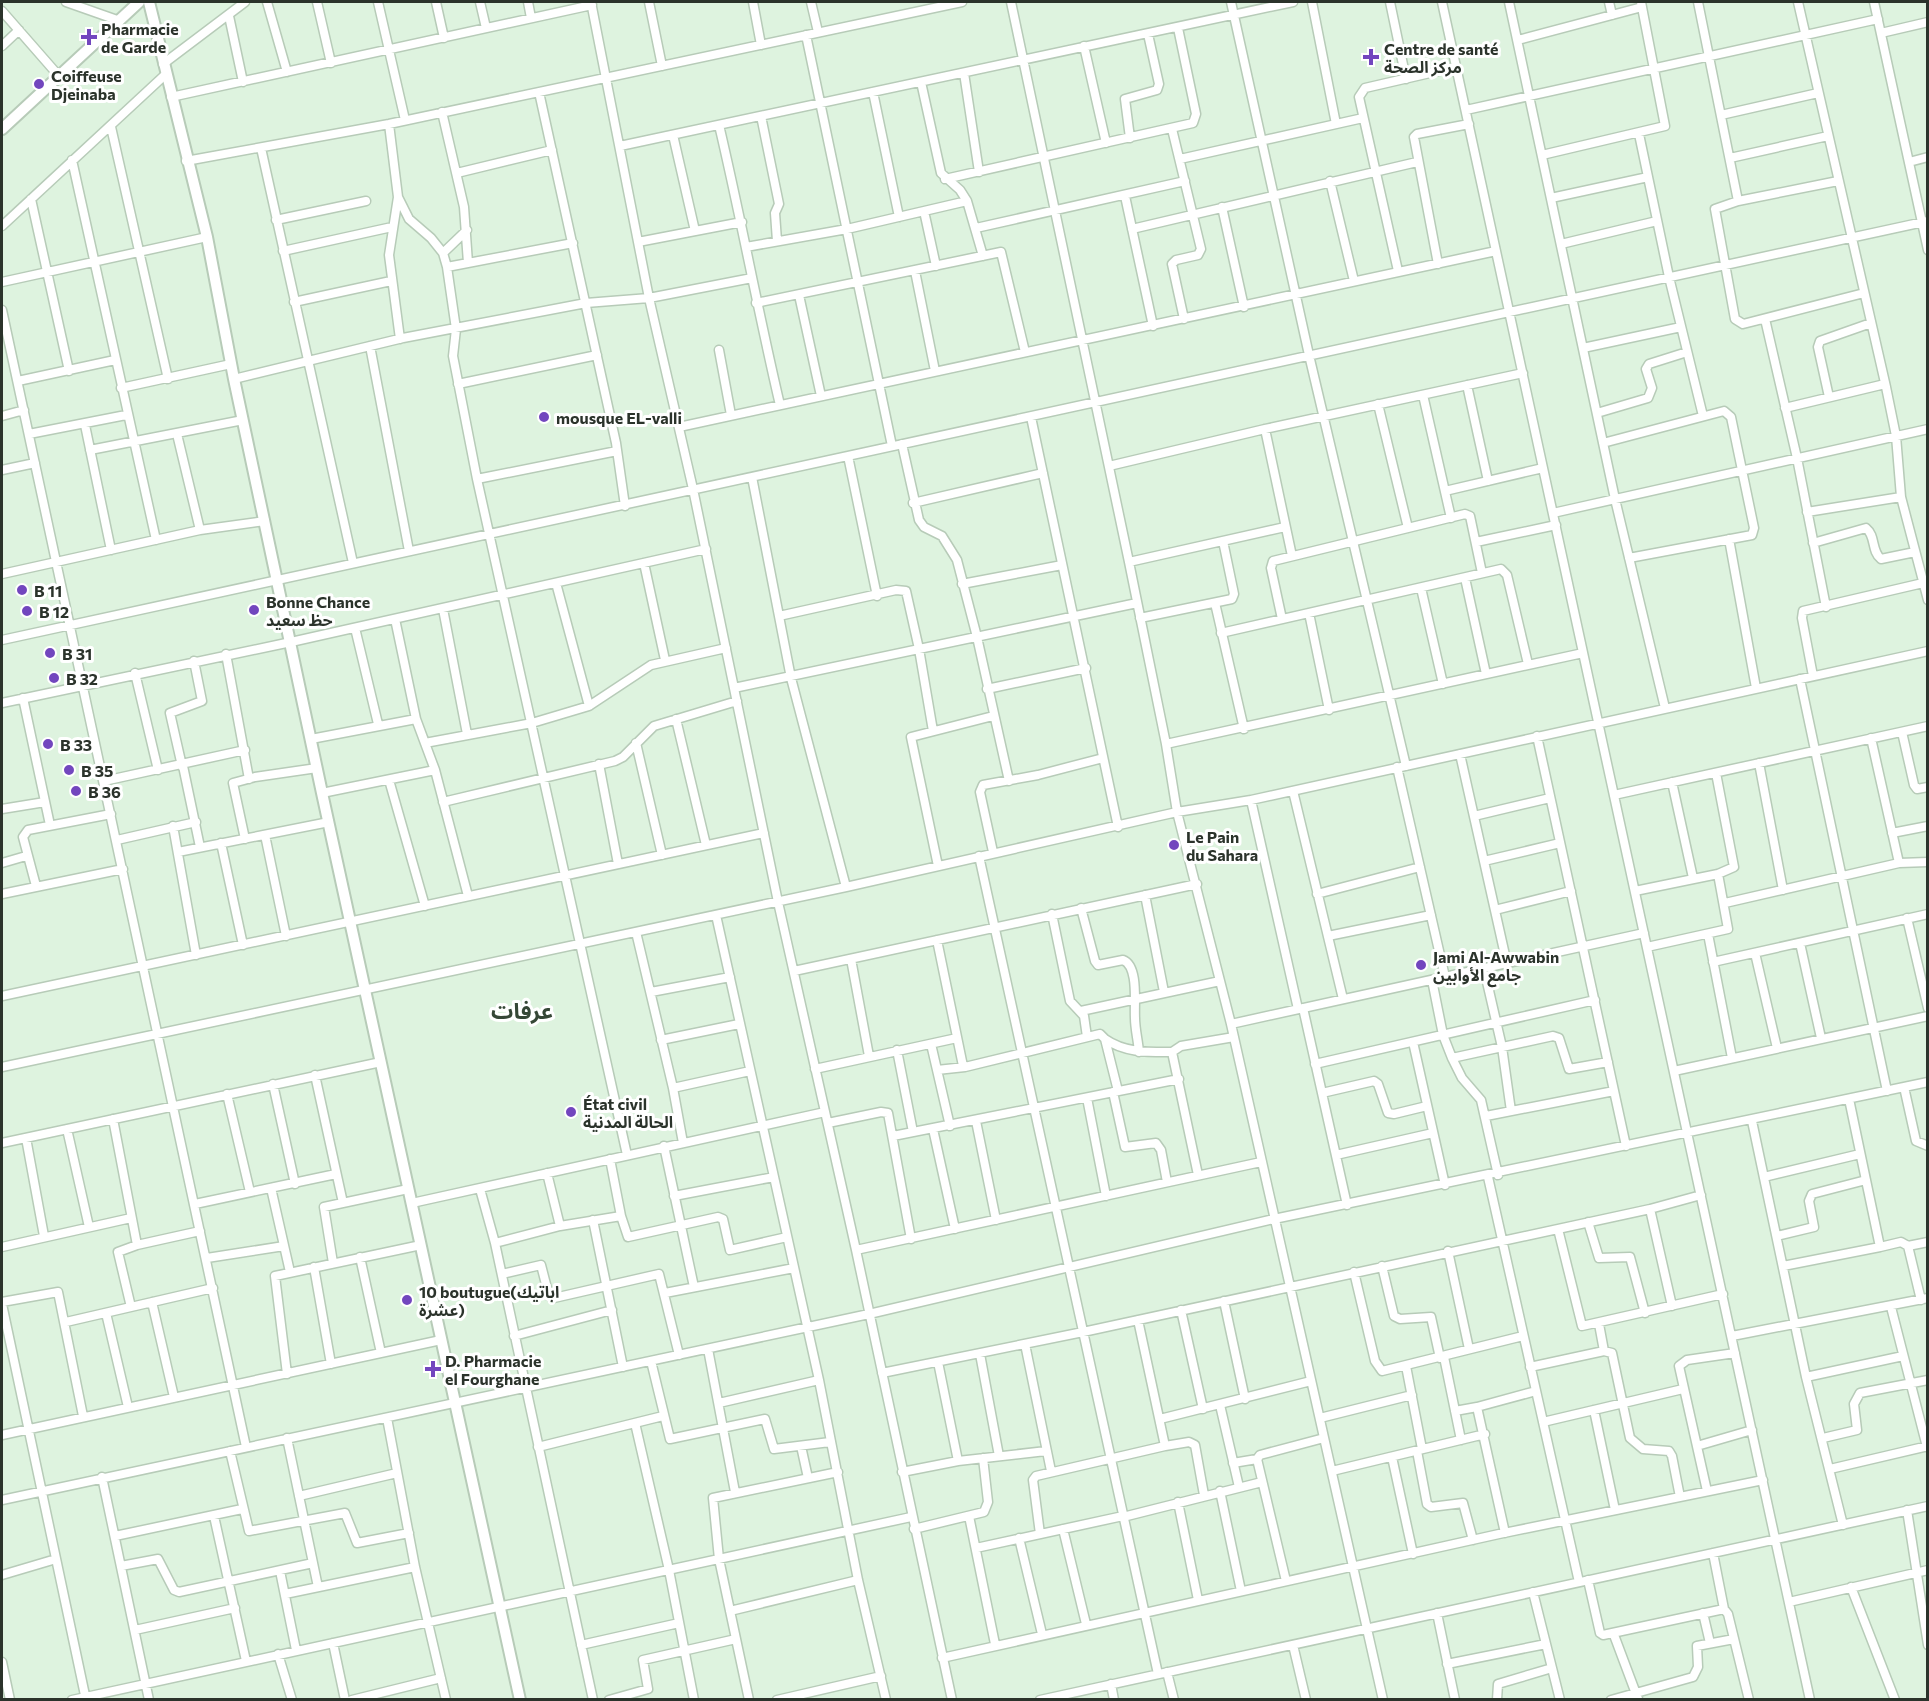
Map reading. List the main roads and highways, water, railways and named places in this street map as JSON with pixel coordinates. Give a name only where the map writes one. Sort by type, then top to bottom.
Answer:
[{"type":"place","name":"Pharmacie de Garde","points":[[89,37]]},
{"type":"place","name":"Centre de santé مركز الصحة","points":[[1371,57]]},
{"type":"place","name":"Coiffeuse Djeinaba","points":[[39,84]]},
{"type":"place","name":"mousque EL-valli","points":[[544,417]]},
{"type":"place","name":"B 11","points":[[22,590]]},
{"type":"place","name":"Bonne Chance حظ سعيد","points":[[254,610]]},
{"type":"place","name":"B 12","points":[[27,611]]},
{"type":"place","name":"B 31","points":[[50,653]]},
{"type":"place","name":"B 32","points":[[54,678]]},
{"type":"place","name":"B 33","points":[[48,744]]},
{"type":"place","name":"B 35","points":[[69,770]]},
{"type":"place","name":"B 36","points":[[76,791]]},
{"type":"place","name":"Le Pain du Sahara","points":[[1174,845]]},
{"type":"place","name":"Jami Al-Awwabin جامع الأوابين","points":[[1421,965]]},
{"type":"place","name":"État civil الحالة المدنية","points":[[571,1112]]},
{"type":"place","name":"10 boutugue(اباتيك عشرة)","points":[[407,1300]]},
{"type":"place","name":"D. Pharmacie el Fourghane","points":[[433,1369]]},
{"type":"district","name":"عرفات","points":[[522,1010]]}]
